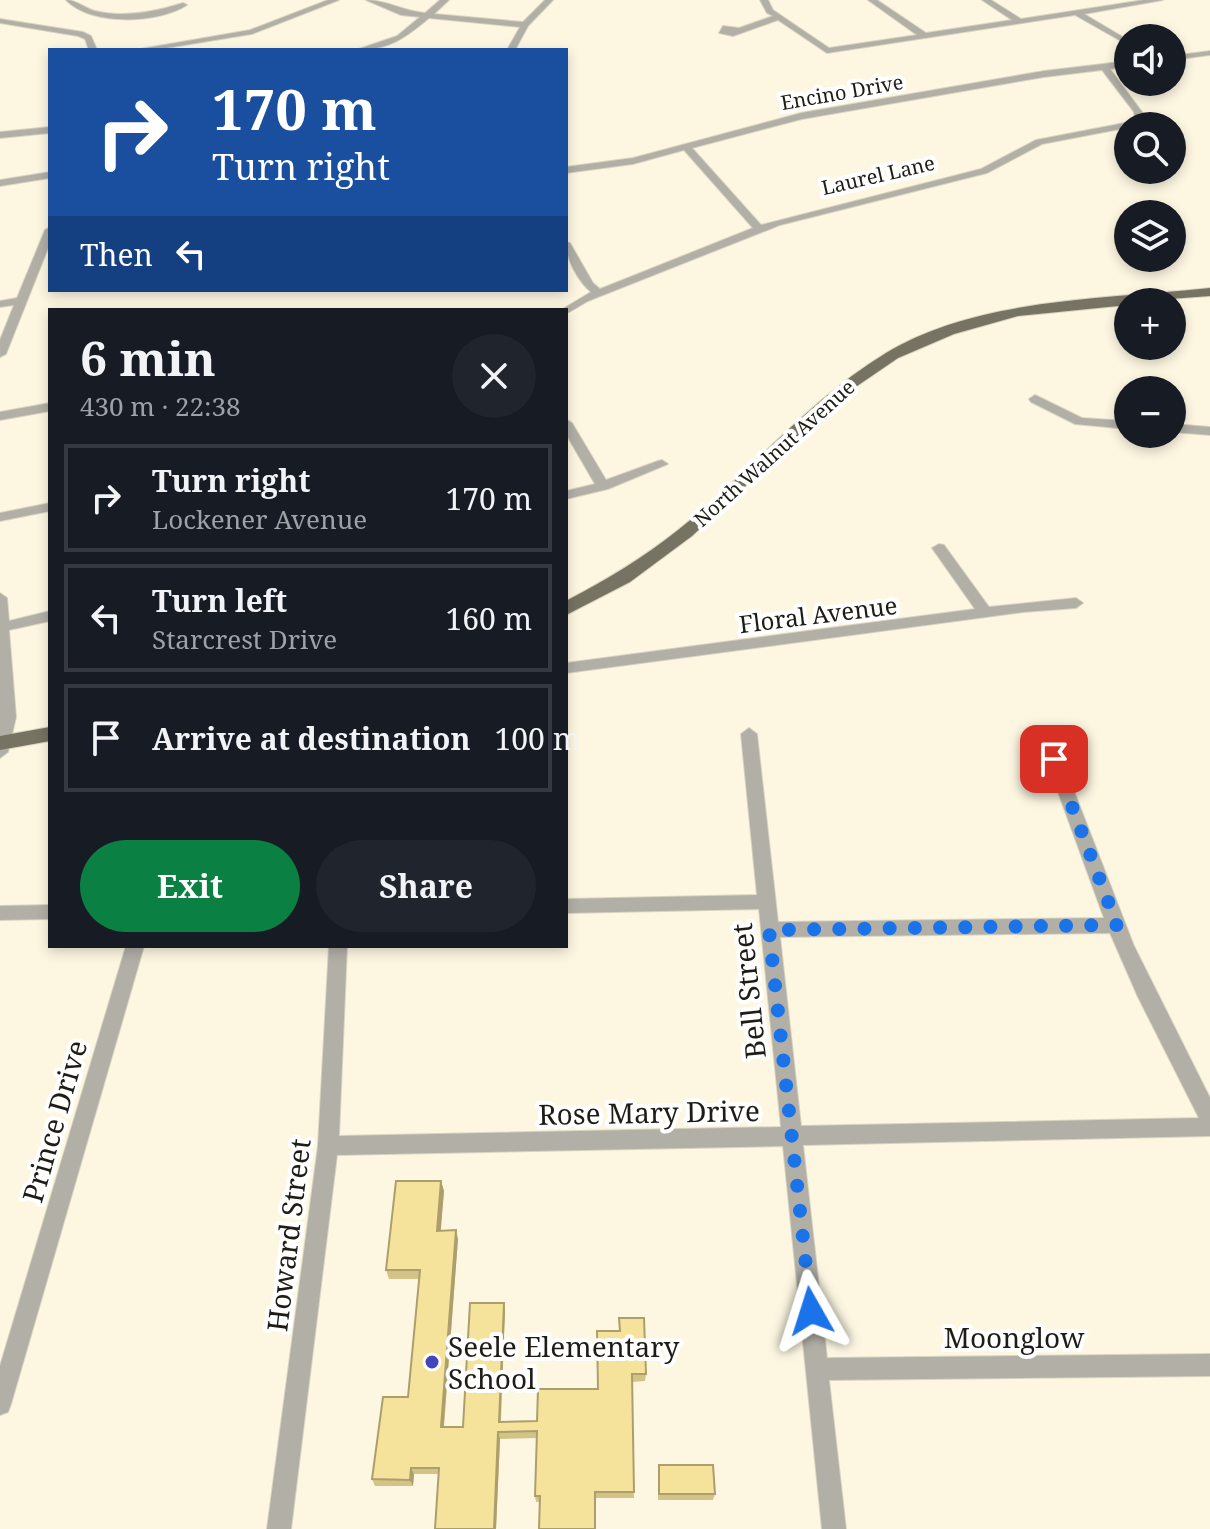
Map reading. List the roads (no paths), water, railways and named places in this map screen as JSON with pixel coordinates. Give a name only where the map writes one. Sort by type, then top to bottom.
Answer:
[{"type":"main road","name":"North Walnut Avenue","points":[[1186,288],[1210,285]]},
{"type":"main road","name":"North Walnut Avenue","points":[[1186,295],[1210,292]]},
{"type":"main road","name":"North Walnut Avenue","points":[[568,608],[624,578],[686,532],[833,396],[893,355],[949,331],[1003,316],[1114,301]]},
{"type":"main road","points":[[1,746],[48,734]]},
{"type":"street","points":[[70,0],[82,11],[109,16],[148,13],[183,5]]},
{"type":"street","points":[[152,48],[252,32],[335,0]]},
{"type":"street","points":[[370,0],[397,12],[525,25]]},
{"type":"street","points":[[367,48],[400,38],[445,0]]},
{"type":"street","points":[[512,48],[525,25],[549,0]]},
{"type":"street","points":[[764,0],[779,17],[827,51],[1159,0]]},
{"type":"street","points":[[872,0],[923,35]]},
{"type":"street","points":[[986,0],[1019,21]]},
{"type":"street","points":[[1077,13],[1114,35]]},
{"type":"street","points":[[739,30],[779,17]]},
{"type":"street","points":[[0,21],[80,34],[88,38],[92,48]]},
{"type":"street","points":[[1186,56],[1210,53]]},
{"type":"street","name":"Encino Drive","points":[[568,170],[625,163],[801,116],[1114,66]]},
{"type":"street","name":"Laurel Lane","points":[[568,310],[599,294],[759,229],[826,208],[984,171],[1039,142],[1135,125],[1140,121],[1140,116],[1104,67]]},
{"type":"street","points":[[0,135],[48,130]]},
{"type":"street","points":[[686,147],[759,229]]},
{"type":"street","points":[[0,183],[48,175]]},
{"type":"street","points":[[0,354],[48,235]]},
{"type":"street","points":[[568,248],[589,285],[599,294]]},
{"type":"street","points":[[0,304],[21,301]]},
{"type":"street","points":[[1035,399],[1079,421],[1114,424]]},
{"type":"street","points":[[0,416],[48,407]]},
{"type":"street","points":[[568,426],[603,486]]},
{"type":"street","points":[[1186,429],[1210,431]]},
{"type":"street","points":[[568,495],[603,486],[662,464]]},
{"type":"street","points":[[0,517],[48,507]]},
{"type":"street","points":[[939,548],[986,613]]},
{"type":"street","points":[[0,598],[8,717],[1,746]]},
{"type":"street","name":"Floral Avenue","points":[[568,668],[1076,603]]},
{"type":"street","points":[[3,627],[48,616]]},
{"type":"street","name":"Bell Street","points":[[749,734],[834,1529]]},
{"type":"street","points":[[1054,759],[1147,995],[1186,1063],[1210,1121]]},
{"type":"street","points":[[568,906],[766,902]]},
{"type":"street","points":[[0,913],[48,912]]},
{"type":"street","points":[[769,930],[1117,925]]},
{"type":"street","name":"Prince Drive","points":[[0,1404],[134,948]]},
{"type":"street","name":"Howard Street","points":[[279,1529],[328,1146],[338,948]]},
{"type":"street","name":"Rose Mary Drive","points":[[328,1146],[1210,1127]]},
{"type":"street","name":"Moonglow","points":[[818,1369],[1210,1365]]},
{"type":"place","name":"Seele Elementary School","points":[[432,1362]]}]
